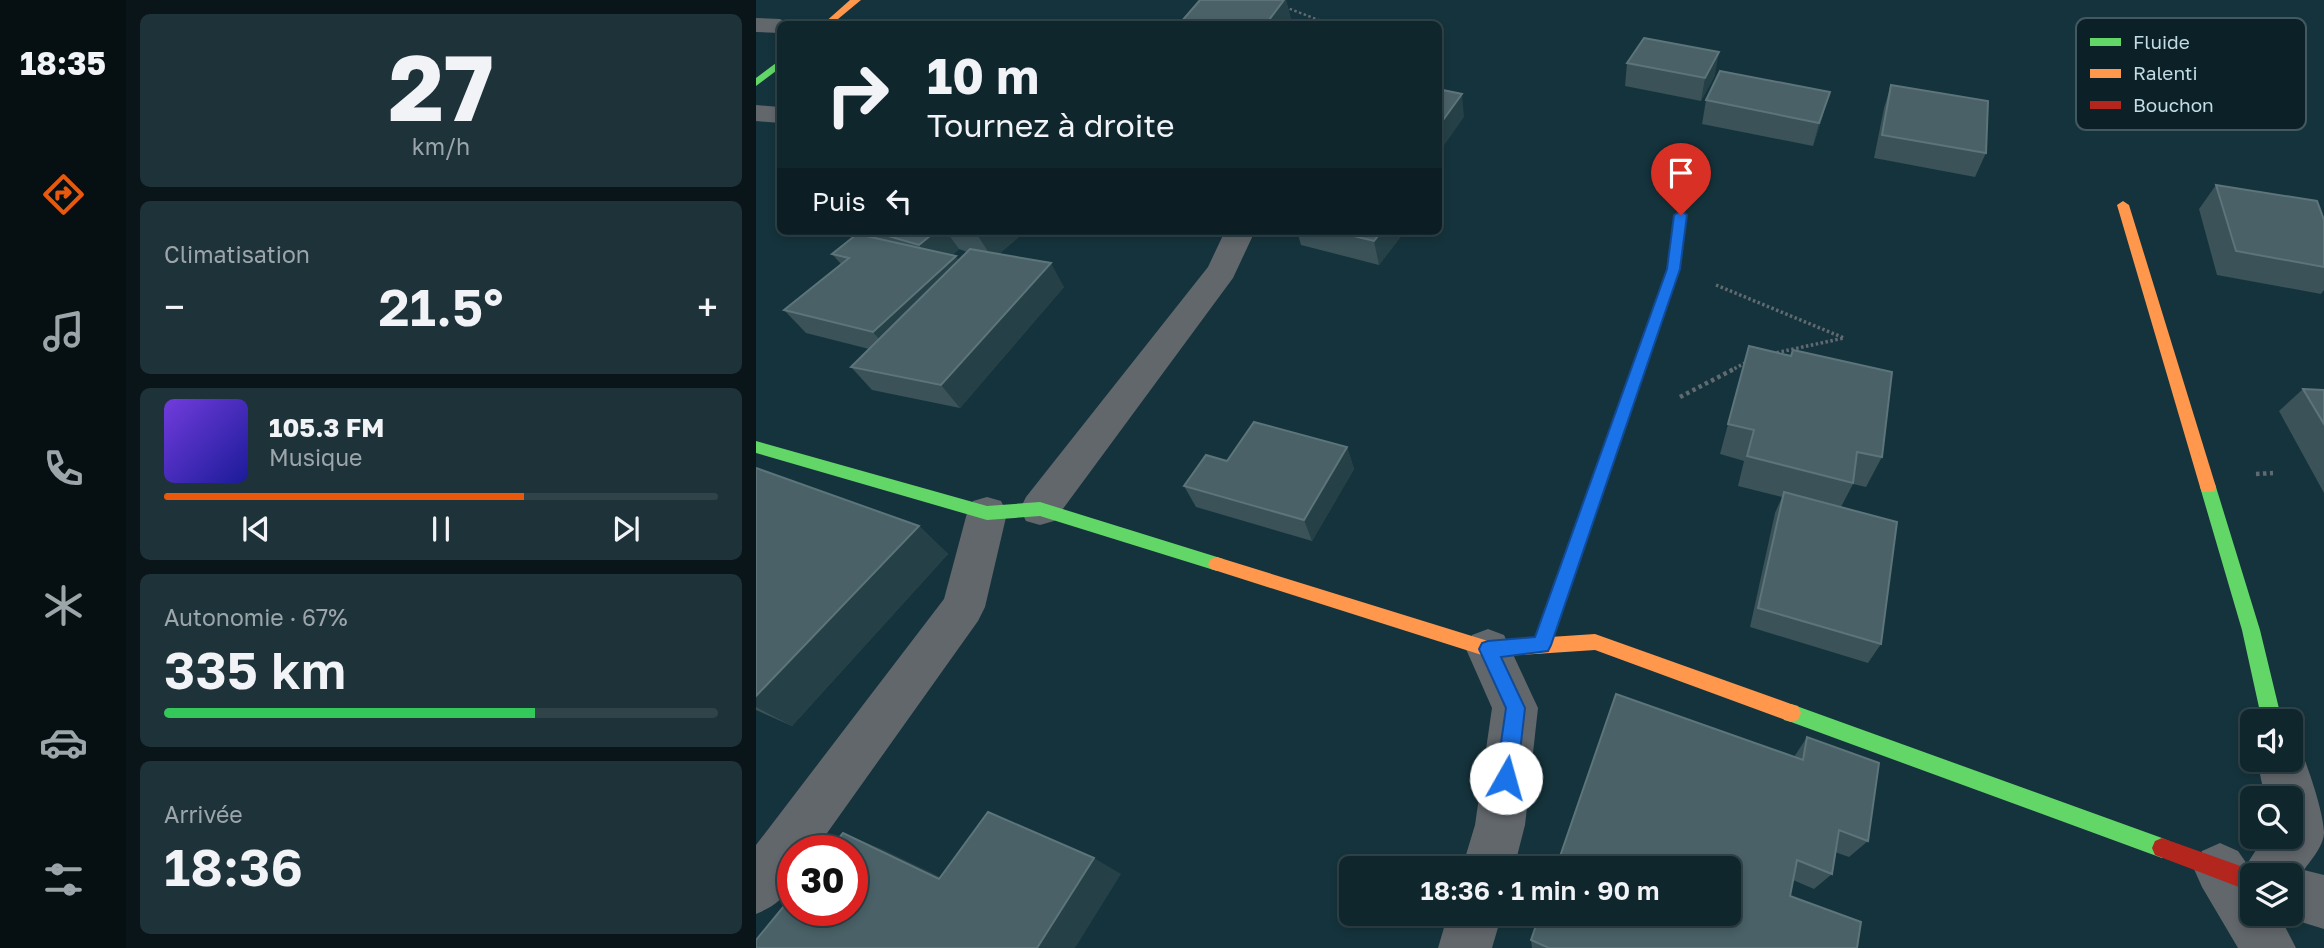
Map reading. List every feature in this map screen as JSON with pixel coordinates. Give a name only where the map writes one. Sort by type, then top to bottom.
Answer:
[{"type":"main road","points":[[831,21],[856,0]]},
{"type":"main road","points":[[756,83],[777,66]]},
{"type":"main road","points":[[2123,205],[2251,630],[2269,709]]},
{"type":"main road","points":[[1542,645],[1673,269],[1681,215]]},
{"type":"main road","points":[[756,447],[987,513],[1040,509],[1488,649],[1595,642],[2240,872]]},
{"type":"street","points":[[756,24],[777,26]]},
{"type":"street","points":[[756,113],[777,115]]},
{"type":"street","points":[[1040,509],[1222,271],[1238,235]]},
{"type":"street","points":[[756,888],[963,607],[987,513]]},
{"type":"street","points":[[1488,649],[1515,708],[1500,825],[1491,856]]},
{"type":"street","points":[[2263,863],[2281,849]]},
{"type":"street","points":[[2303,896],[2324,902]]},
{"type":"street","points":[[1465,948],[1471,926]]},
{"type":"street","points":[[2262,926],[2269,948]]},
{"type":"path","points":[[1282,6],[1321,21]]},
{"type":"path","points":[[1673,269],[1843,338],[1765,356]]},
{"type":"path","points":[[1612,448],[1669,403],[1752,359]]},
{"type":"building","points":[[1200,0],[1284,0],[1268,21],[1182,21]]},
{"type":"building","points":[[1644,38],[1719,52],[1705,78],[1627,63]]},
{"type":"building","points":[[1720,71],[1830,92],[1819,123],[1706,100]]},
{"type":"building","points":[[1891,85],[1988,101],[1986,153],[1882,135]]},
{"type":"building","points":[[1442,90],[1462,94],[1442,122]]},
{"type":"building","points":[[2216,185],[2317,201],[2324,220],[2324,267],[2236,251]]},
{"type":"building","points":[[856,235],[862,235],[956,256],[873,332],[784,310],[849,258],[832,254]]},
{"type":"building","points":[[885,235],[931,235],[919,245]]},
{"type":"building","points":[[1349,235],[1379,235],[1374,241]]},
{"type":"building","points":[[970,249],[1051,263],[941,385],[851,367]]},
{"type":"building","points":[[1749,346],[1791,356],[1793,350],[1892,372],[1882,457],[1857,452],[1853,483],[1747,456],[1754,430],[1728,424]]},
{"type":"building","points":[[2303,389],[2324,390],[2324,424]]},
{"type":"building","points":[[1254,422],[1347,447],[1304,520],[1184,486],[1206,455],[1227,461]]},
{"type":"building","points":[[756,468],[919,526],[756,696]]},
{"type":"building","points":[[1784,492],[1897,522],[1881,644],[1758,608]]},
{"type":"building","points":[[1616,694],[1803,760],[1807,737],[1879,763],[1868,841],[1839,830],[1832,874],[1797,860],[1790,896],[1861,922],[1857,948],[1549,948],[1531,940],[1536,926],[1741,926],[1741,856],[1560,856]]},
{"type":"building","points":[[988,812],[1094,858],[1037,948],[756,948],[756,940],[777,914],[777,926],[868,926],[868,845],[939,879]]},
{"type":"traffic: fast","points":[[756,83],[777,66]]},
{"type":"traffic: fast","points":[[1542,645],[1642,358]]},
{"type":"traffic: fast","points":[[756,447],[987,513],[1040,509],[1217,564]]},
{"type":"traffic: fast","points":[[2208,487],[2251,630],[2269,709]]},
{"type":"traffic: fast","points":[[1791,713],[2162,848]]},
{"type":"traffic: slow","points":[[831,21],[856,0]]},
{"type":"traffic: slow","points":[[2123,205],[2208,487]]},
{"type":"traffic: slow","points":[[1217,564],[1488,649],[1595,642],[1791,713]]},
{"type":"traffic: jam","points":[[1642,358],[1673,269],[1681,215]]},
{"type":"traffic: jam","points":[[2162,848],[2240,877]]},
{"type":"route","points":[[1506,778],[1515,708],[1488,649],[1542,645],[1673,269],[1681,215]]}]
